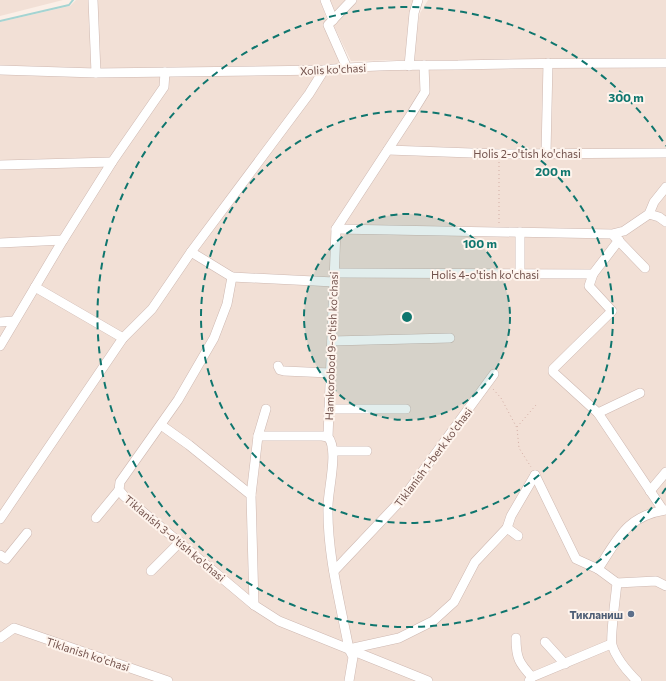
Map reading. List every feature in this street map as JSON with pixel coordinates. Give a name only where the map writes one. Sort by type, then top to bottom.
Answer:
[{"type":"street","points":[[93,0],[96,73]]},
{"type":"street","points":[[325,0],[333,20]]},
{"type":"street","points":[[347,68],[328,24],[352,0]]},
{"type":"street","points":[[409,66],[414,13],[418,0]]},
{"type":"street","points":[[546,153],[548,63]]},
{"type":"street","name":"Xolis ko'chasi","points":[[0,70],[96,73],[324,70],[424,65],[666,63]]},
{"type":"street","points":[[336,229],[425,92],[424,65]]},
{"type":"street","points":[[0,519],[123,338],[152,309],[191,252],[260,162],[309,94],[324,70]]},
{"type":"street","points":[[0,346],[63,240],[112,162],[164,87],[165,72]]},
{"type":"street","name":"Holis 2-o'tish ko'chasi","points":[[388,150],[499,154],[666,153]]},
{"type":"street","points":[[0,165],[112,162]]},
{"type":"street","points":[[598,569],[623,531],[633,522],[644,516],[665,510],[650,491],[598,413],[553,372],[553,369],[612,311],[589,286],[592,274],[615,237],[649,214],[654,202],[666,187]]},
{"type":"street","points":[[649,214],[659,217],[666,222]]},
{"type":"street","points":[[336,229],[520,232],[615,237],[645,268]]},
{"type":"street","name":"Hamkorobod 9-o'tish ko'chasi","points":[[336,229],[328,437],[331,440],[333,451],[328,506],[330,552],[349,649],[353,657],[349,681]]},
{"type":"street","points":[[520,232],[520,274]]},
{"type":"street","points":[[0,243],[63,240]]},
{"type":"street","points":[[191,252],[232,277]]},
{"type":"street","name":"Holis 4-o'tish ko'chasi","points":[[232,277],[334,278],[592,274]]},
{"type":"street","name":"Tiklanish 3-o'tish ko'chasi","points":[[232,277],[227,304],[214,338],[178,400],[120,482],[119,490],[124,496],[254,605],[280,621],[428,681]]},
{"type":"street","points":[[35,287],[123,338]]},
{"type":"street","points":[[0,322],[14,321]]},
{"type":"street","points":[[332,341],[450,338]]},
{"type":"street","points":[[278,366],[280,370],[284,371],[330,373]]},
{"type":"street","name":"Tiklanish 1-berk ko'chasi","points":[[334,571],[403,498],[494,374]]},
{"type":"street","points":[[598,413],[640,393]]},
{"type":"street","points":[[254,605],[251,495],[258,436],[266,409]]},
{"type":"street","points":[[329,409],[406,410]]},
{"type":"street","points":[[161,425],[251,495]]},
{"type":"street","points":[[258,436],[328,437]]},
{"type":"street","points":[[333,451],[367,451]]},
{"type":"street","points":[[650,491],[666,472]]},
{"type":"street","points":[[349,649],[399,638],[433,621],[454,602],[472,566],[507,528],[511,516],[535,475]]},
{"type":"street","points":[[535,475],[576,559],[598,569],[617,583],[656,581],[666,586]]},
{"type":"street","points":[[96,518],[119,490]]},
{"type":"street","points":[[507,528],[518,536]]},
{"type":"street","points":[[2,560],[27,533]]},
{"type":"street","points":[[151,572],[180,542]]},
{"type":"street","points":[[617,583],[611,644],[620,660],[637,681]]},
{"type":"street","name":"Tiklanish ko'chasi","points":[[0,638],[14,628],[168,681]]},
{"type":"street","points":[[516,638],[516,649],[519,663],[531,679],[611,644]]},
{"type":"street","points":[[545,642],[565,664]]},
{"type":"path","points":[[499,154],[499,232]]},
{"type":"path","points":[[487,383],[501,398],[516,428],[519,448],[535,475]]},
{"type":"path","points":[[516,428],[536,405]]},
{"type":"shaded area","points":[[0,0],[63,0],[0,16]]},
{"type":"shaded area","points":[[76,0],[321,0],[328,25],[347,68],[409,65],[420,13],[428,0],[666,0],[666,681],[0,681],[0,22],[70,6]]},
{"type":"shaded area","points":[[329,0],[420,0],[406,60],[351,61],[333,24]]},
{"type":"waterway","points":[[0,21],[69,5],[73,0]]},
{"type":"place","name":"Тикланиш","points":[[631,614]]}]
